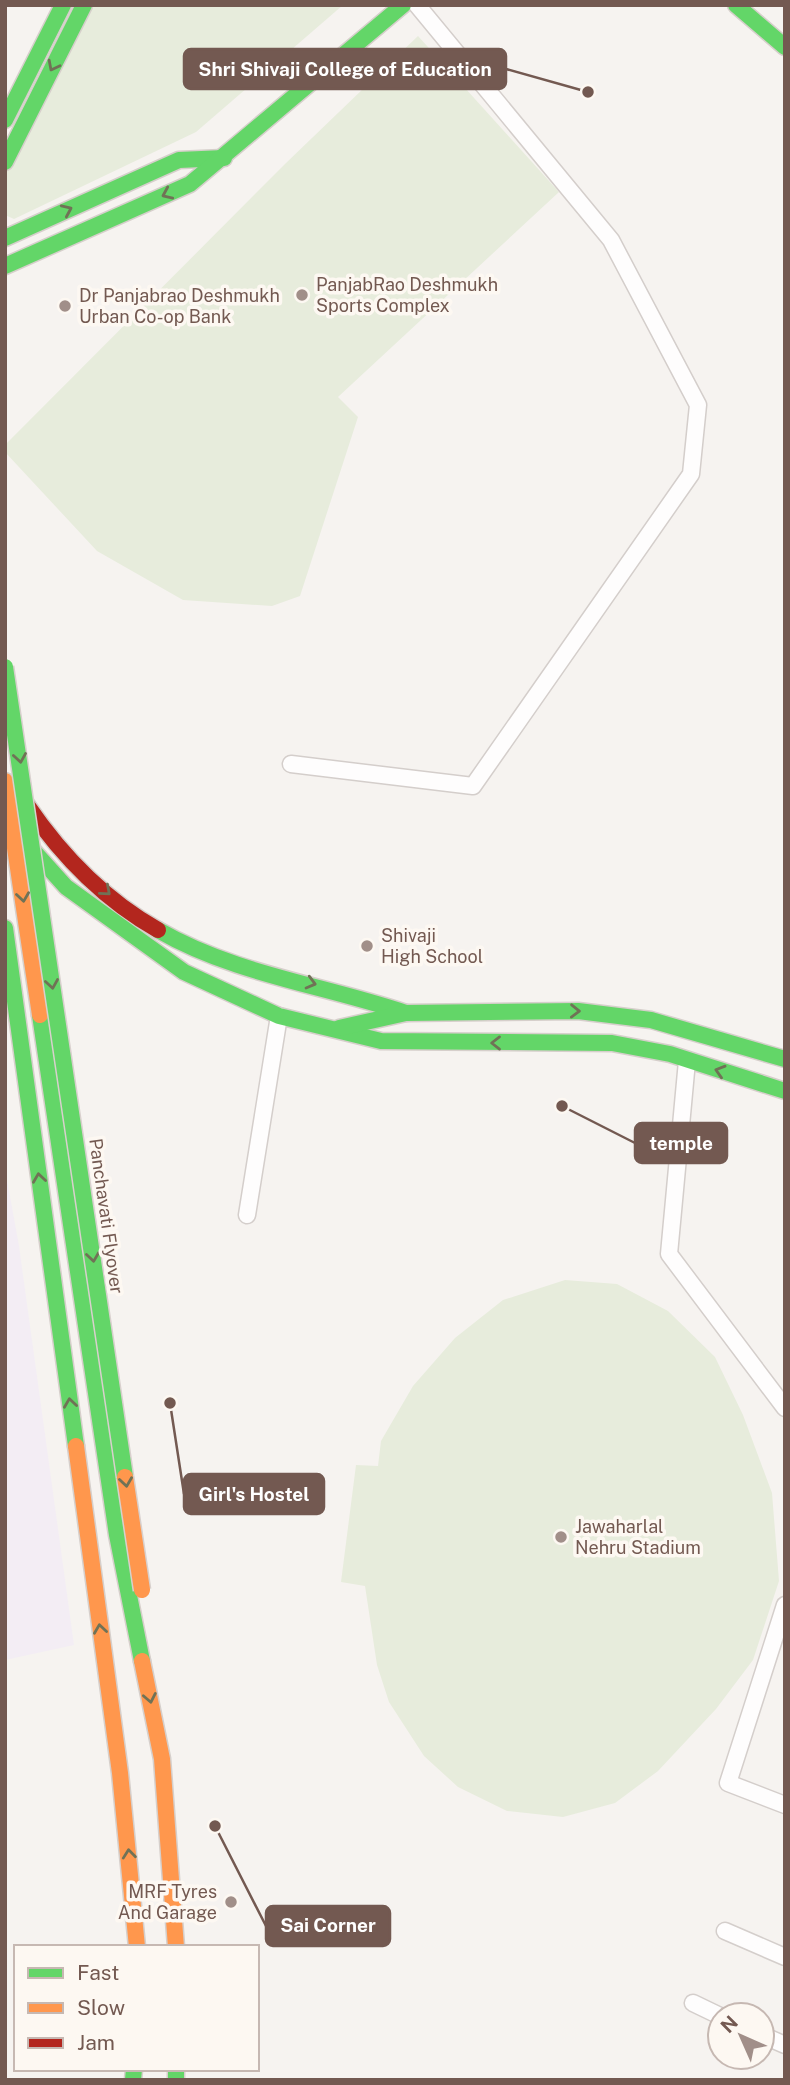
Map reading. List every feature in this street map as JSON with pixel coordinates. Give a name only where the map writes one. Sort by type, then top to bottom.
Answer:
[{"type":"main road","points":[[5,120],[63,5]]},
{"type":"main road","points":[[5,162],[84,5]]},
{"type":"main road","points":[[5,266],[190,184],[403,5]]},
{"type":"main road","points":[[736,5],[785,47]]},
{"type":"main road","points":[[5,238],[179,160],[223,158]]},
{"type":"main road","name":"Panchavati Flyover","points":[[5,667],[142,1590],[137,1633]]},
{"type":"main road","points":[[5,781],[117,1535],[162,1759],[176,1945]]},
{"type":"main road","name":"Panchavati Flyover","points":[[27,805],[55,845],[111,896],[154,928],[199,952],[362,997],[406,1013]]},
{"type":"main road","points":[[9,820],[52,874],[66,887],[184,972],[279,1016],[381,1041],[612,1043],[670,1054],[785,1091]]},
{"type":"main road","points":[[5,928],[118,1759],[137,1945]]},
{"type":"main road","points":[[337,1029],[406,1013],[578,1011],[651,1020],[785,1059]]},
{"type":"street","points":[[291,764],[473,786],[691,474],[698,405],[611,240],[417,5]]},
{"type":"street","points":[[247,1215],[279,1016]]},
{"type":"street","points":[[687,1061],[668,1254],[785,1408]]},
{"type":"street","points":[[785,1605],[728,1783],[785,1805]]},
{"type":"street","points":[[725,1931],[785,1957]]},
{"type":"street","points":[[692,2003],[706,2009]]},
{"type":"shaded area","points":[[5,1169],[19,1246],[74,1645],[5,1660]]},
{"type":"green space","points":[[78,5],[343,5],[196,132],[14,219],[5,215],[5,156]]},
{"type":"green space","name":"PanjabRao Deshmukh Sports Complex","points":[[418,36],[559,192],[338,397],[358,417],[300,596],[272,606],[183,600],[97,551],[5,452],[5,445],[286,163]]},
{"type":"green space","name":"Jawaharlal Nehru Stadium","points":[[565,1280],[617,1284],[668,1311],[715,1357],[743,1415],[772,1493],[779,1581],[753,1660],[716,1709],[658,1771],[615,1803],[563,1817],[507,1811],[458,1787],[424,1756],[389,1702],[377,1665],[365,1586],[341,1582],[356,1465],[378,1466],[381,1441],[413,1386],[455,1338],[503,1300]]},
{"type":"traffic: fast","points":[[5,120],[63,5]]},
{"type":"traffic: fast","points":[[5,162],[84,5]]},
{"type":"traffic: fast","points":[[5,266],[190,184],[403,5]]},
{"type":"traffic: fast","points":[[736,5],[785,47]]},
{"type":"traffic: fast","points":[[5,238],[179,160],[224,158]]},
{"type":"traffic: fast","points":[[5,667],[125,1477]]},
{"type":"traffic: fast","points":[[30,847],[66,887],[184,972],[279,1016],[381,1041],[612,1043],[670,1054],[785,1091]]},
{"type":"traffic: fast","points":[[5,928],[76,1446]]},
{"type":"traffic: fast","points":[[158,930],[217,958],[406,1013]]},
{"type":"traffic: fast","points":[[339,1028],[406,1013],[578,1011],[651,1020],[785,1059]]},
{"type":"traffic: fast","points":[[40,1015],[117,1535],[142,1661]]},
{"type":"traffic: fast","points":[[133,2080],[134,2071]]},
{"type":"traffic: fast","points":[[176,2071],[176,2080]]},
{"type":"traffic: slow","points":[[5,781],[40,1015]]},
{"type":"traffic: slow","points":[[76,1446],[120,1773],[137,1945]]},
{"type":"traffic: slow","points":[[125,1477],[142,1590]]},
{"type":"traffic: slow","points":[[142,1661],[162,1759],[176,1945]]},
{"type":"traffic: jam","points":[[27,805],[54,841],[85,875],[120,905],[158,930]]},
{"type":"place","name":"Shri Shivaji College of Education","points":[[588,92]]},
{"type":"place","name":"PanjabRao Deshmukh Sports Complex","points":[[302,295]]},
{"type":"place","name":"Dr Panjabrao Deshmukh Urban Co-op Bank","points":[[65,306]]},
{"type":"place","name":"Shivaji High School","points":[[367,946]]},
{"type":"place","name":"temple","points":[[562,1106]]},
{"type":"place","name":"Girl's Hostel","points":[[170,1403]]},
{"type":"place","name":"Jawaharlal Nehru Stadium","points":[[561,1537]]},
{"type":"place","name":"Sai Corner","points":[[215,1826]]},
{"type":"place","name":"MRF Tyres And Garage","points":[[231,1902]]}]
